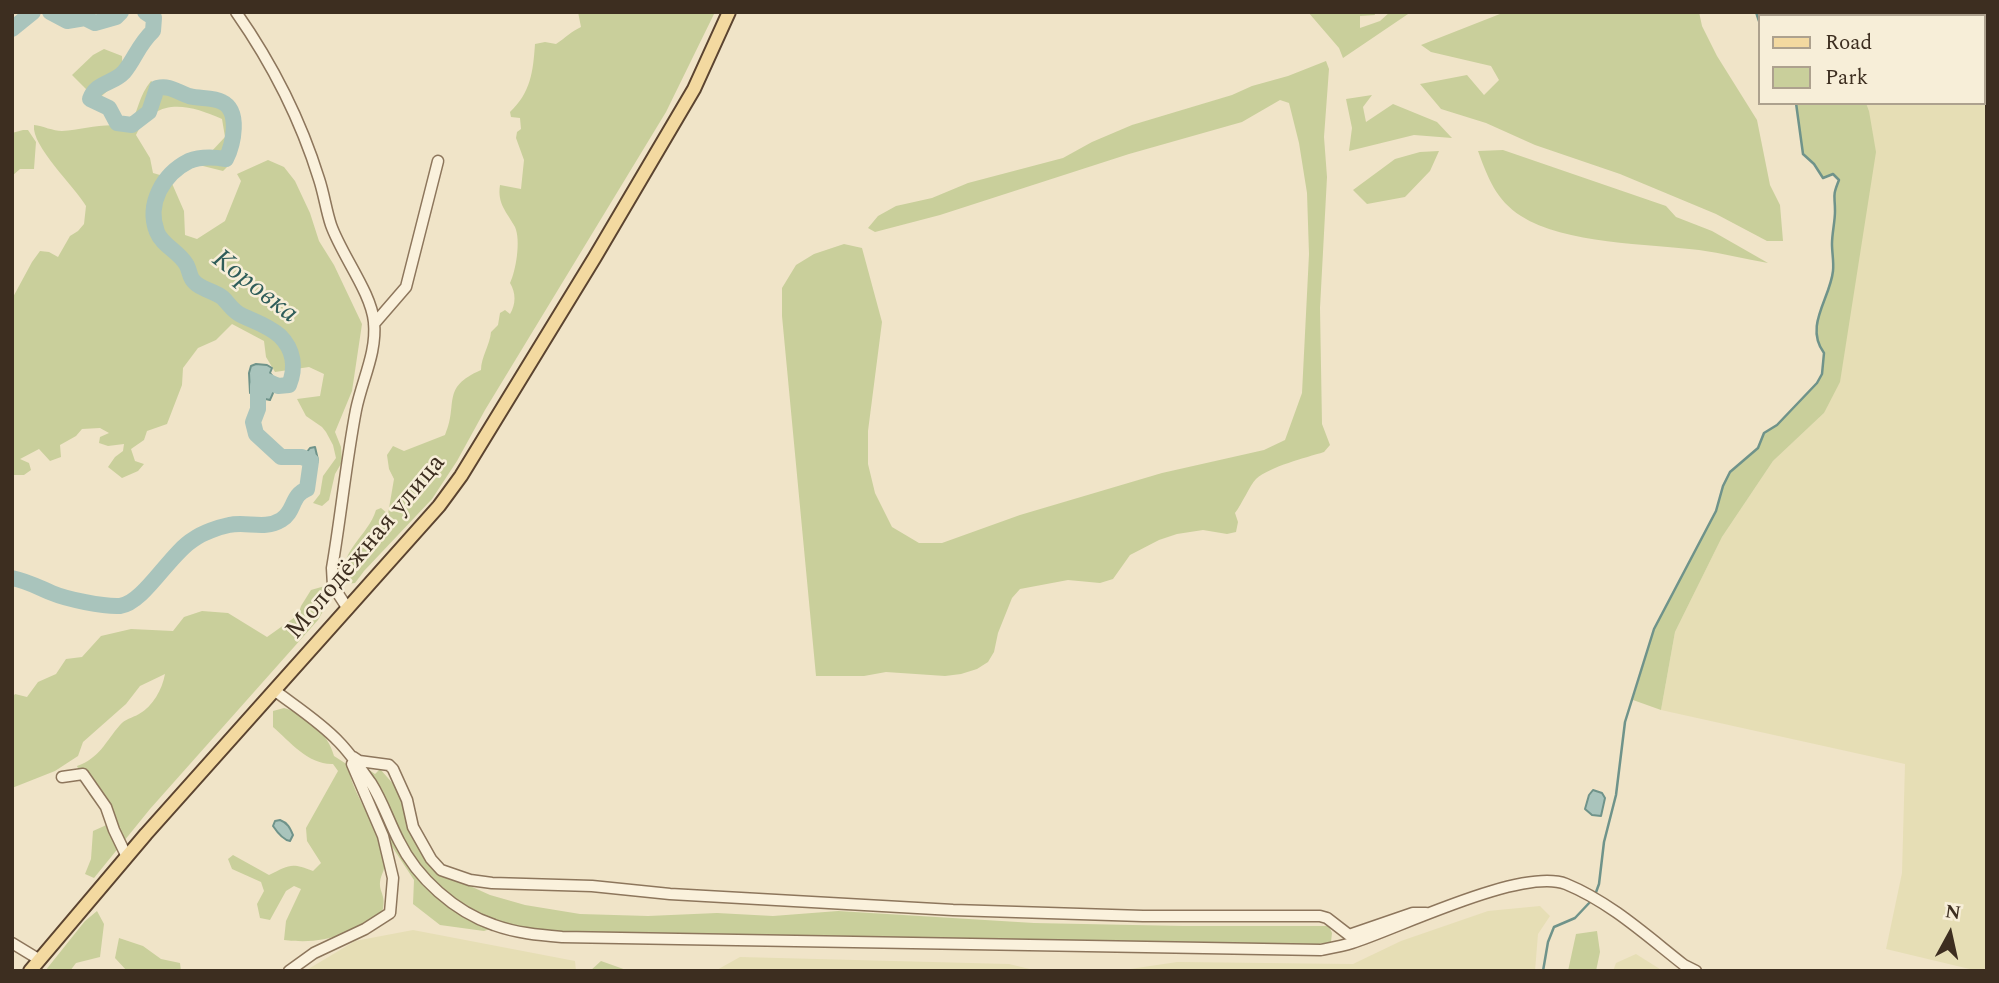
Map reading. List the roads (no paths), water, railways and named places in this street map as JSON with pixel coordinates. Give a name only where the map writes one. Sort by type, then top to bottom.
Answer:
[{"type":"main road","name":"Молодёжная улица","points":[[30,971],[127,857],[439,506],[461,475],[595,257],[694,89],[729,12]]},
{"type":"street","points":[[236,12],[288,101],[319,178],[331,225],[352,272],[370,303],[374,324],[371,360],[357,405],[352,433],[332,568],[333,586],[348,608]]},
{"type":"street","points":[[374,324],[406,287],[438,161]]},
{"type":"street","points":[[275,690],[337,739],[383,804],[399,842],[416,868],[437,890],[463,911],[526,934],[576,938],[1321,950],[1350,944],[1487,892],[1538,882],[1563,883],[1604,903],[1696,971]]},
{"type":"street","points":[[348,753],[359,761],[389,765],[407,800],[413,827],[431,859],[452,875],[481,882],[592,886],[670,894],[953,910],[1143,916],[1320,916],[1349,934],[1413,913],[1433,913]]},
{"type":"street","points":[[289,971],[314,953],[365,929],[390,913],[393,878],[383,836],[348,753]]},
{"type":"street","points":[[62,777],[83,774],[106,807],[127,857]]},
{"type":"street","points":[[12,943],[40,960]]},
{"type":"water","points":[[256,364],[272,368],[270,373],[275,386],[270,400],[250,393],[249,373],[251,366]]},
{"type":"water","points":[[315,447],[318,460],[312,482],[307,484],[308,465],[302,458],[310,448]]},
{"type":"water","points":[[1593,790],[1602,793],[1605,798],[1601,816],[1592,815],[1585,809]]},
{"type":"water","points":[[280,820],[291,830],[293,835],[290,841],[273,826],[275,821]]},
{"type":"waterway","name":"Коровка","points":[[12,29],[33,12]]},
{"type":"waterway","name":"Коровка","points":[[50,12],[67,21],[85,18],[95,23],[116,17],[121,12]]},
{"type":"waterway","name":"Коровка","points":[[12,578],[66,598],[120,606],[138,596],[176,555],[197,537],[229,525],[275,523],[289,513],[298,495],[307,489],[311,461],[302,457],[281,457],[256,434],[253,422],[258,409],[258,386],[267,381],[278,386],[289,385],[293,366],[285,341],[262,324],[234,310],[219,295],[195,283],[183,260],[159,237],[154,221],[155,201],[171,174],[194,159],[226,159],[233,137],[232,113],[228,106],[218,100],[193,97],[162,87],[157,88],[149,112],[132,125],[117,123],[109,108],[90,99],[96,89],[124,72],[153,31],[154,18],[145,12]]},
{"type":"waterway","points":[[1756,12],[1758,18]]},
{"type":"waterway","points":[[1595,895],[1616,795],[1625,722],[1654,629],[1716,511],[1730,472],[1758,448],[1764,433],[1777,425],[1817,383],[1822,374],[1824,353],[1819,343],[1817,323],[1833,271],[1834,196],[1839,180],[1833,174],[1823,178],[1803,154],[1796,105]]},
{"type":"waterway","points":[[1543,971],[1548,942],[1554,927],[1575,918],[1591,901]]}]
